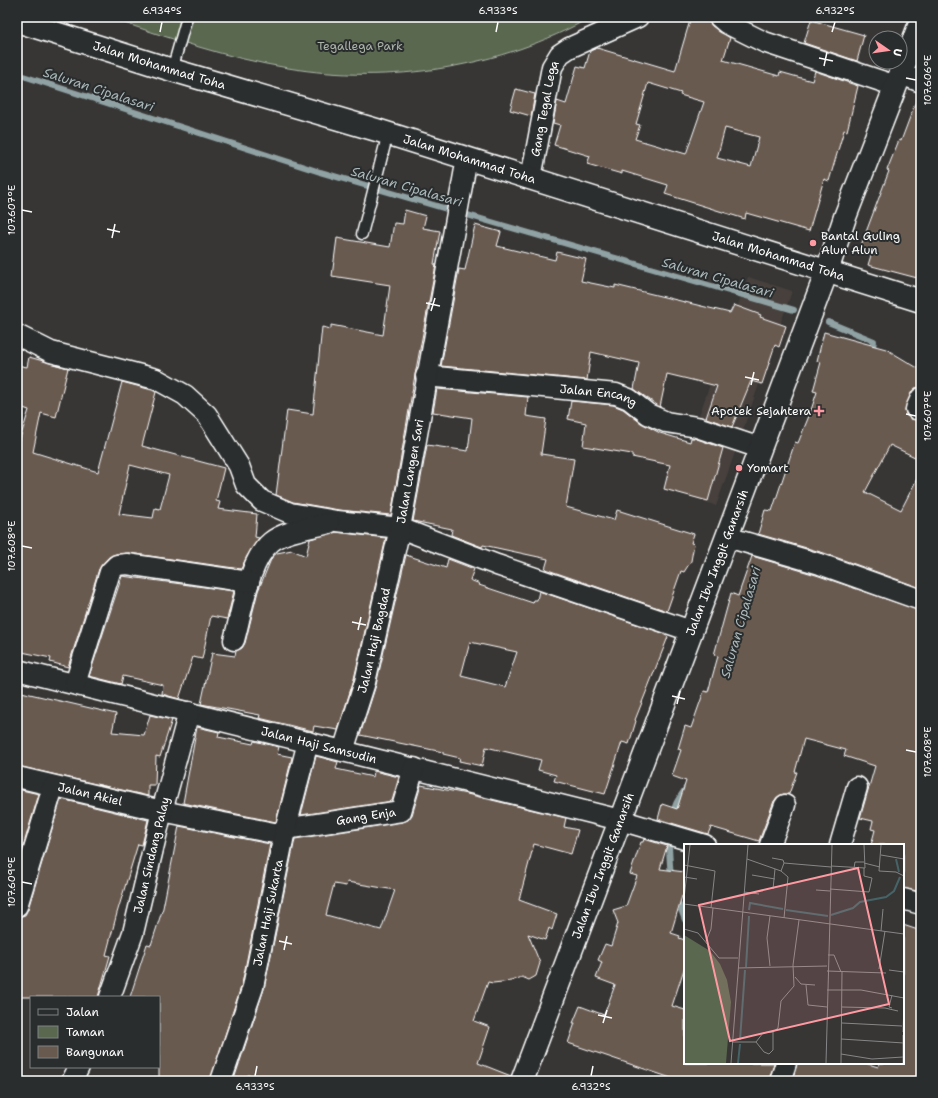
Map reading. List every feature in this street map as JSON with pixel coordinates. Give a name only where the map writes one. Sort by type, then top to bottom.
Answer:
[{"type":"main road","name":"Jalan Mohammad Toha","points":[[17,21],[172,70],[388,133],[827,270],[921,302]]},
{"type":"main road","name":"Jalan Ibu Inggit Ganarsih","points":[[522,1081],[827,270],[845,217],[921,21]]},
{"type":"street","name":"Gang Tegal Lega","points":[[531,178],[552,67],[560,54],[569,48],[638,17]]},
{"type":"street","points":[[719,17],[726,23],[764,42],[898,80],[921,82]]},
{"type":"street","name":"Jalan Langen Sari","points":[[467,158],[426,376],[400,528],[497,565],[691,631]]},
{"type":"street","points":[[17,335],[51,352],[156,379],[185,395],[207,415],[239,466],[246,485],[262,501],[290,513],[337,521],[400,528]]},
{"type":"street","name":"Jalan Encang","points":[[426,376],[616,394],[629,399],[648,414],[666,422],[697,428],[760,448]]},
{"type":"street","points":[[234,640],[249,582],[264,549],[272,542],[292,533],[337,521]]},
{"type":"street","name":"Jalan Haji Bagdad","points":[[343,751],[365,682],[400,528]]},
{"type":"street","points":[[727,537],[820,564],[921,600]]},
{"type":"street","points":[[75,684],[110,572],[117,565],[126,564],[249,582]]},
{"type":"street","name":"Jalan Haji Samsudin","points":[[17,670],[620,820],[701,844]]},
{"type":"street","name":"Jalan Sindang Palay","points":[[110,996],[133,933],[162,811],[188,712]]},
{"type":"street","name":"Jalan Haji Sukarta","points":[[221,1081],[253,987],[285,832],[308,742]]},
{"type":"street","name":"Gang Enja","points":[[285,832],[401,811],[414,768]]},
{"type":"street","name":"Jalan Akiel","points":[[17,777],[162,811],[285,832]]},
{"type":"street","points":[[17,906],[53,786]]},
{"type":"street","points":[[840,844],[857,787]]},
{"type":"street","points":[[770,844],[785,805]]},
{"type":"street","points":[[904,899],[921,904]]},
{"type":"street","points":[[780,1081],[786,1064]]},
{"type":"street","points":[[72,1081],[78,1068]]},
{"type":"lane","points":[[172,70],[187,17]]},
{"type":"lane","points":[[362,234],[388,133]]},
{"type":"shaded area","points":[[748,277],[792,291],[716,506],[673,489]]},
{"type":"green space","name":"Tegallega Park","points":[[107,17],[591,17],[556,35],[520,49],[482,60],[444,68],[405,73],[365,74],[326,73],[288,68],[242,59],[151,32]]},
{"type":"building","points":[[691,17],[708,17],[712,26],[730,38],[723,60],[779,76],[780,72],[812,81],[815,71],[858,86],[847,131],[844,130],[829,181],[824,179],[809,231],[746,213],[745,219],[665,194],[668,185],[622,171],[622,174],[587,164],[590,156],[554,145],[560,125],[553,123],[557,101],[566,104],[577,66],[585,68],[590,51],[597,48],[675,71]],"holes":[[[648,83],[704,102],[686,154],[635,139],[640,125],[636,124]],[[725,128],[759,137],[751,167],[717,158]]]},
{"type":"building","points":[[811,20],[864,35],[857,61],[804,43]]},
{"type":"building","points":[[516,89],[535,94],[531,116],[510,110]]},
{"type":"building","points":[[919,93],[921,93],[921,279],[868,265],[872,252],[860,248],[889,171],[887,170],[899,140],[901,141]]},
{"type":"building","points":[[405,210],[426,216],[423,228],[440,231],[434,264],[436,265],[391,515],[339,510],[293,502],[276,495],[287,410],[313,414],[322,327],[331,329],[331,325],[383,335],[390,285],[332,276],[337,238],[390,247],[394,223],[403,224]]},
{"type":"building","points":[[475,225],[501,232],[497,246],[555,260],[557,252],[586,259],[581,281],[615,288],[615,285],[730,313],[734,305],[761,315],[760,317],[786,326],[779,347],[775,345],[762,384],[751,381],[732,427],[706,418],[717,386],[667,374],[660,407],[634,389],[639,363],[591,352],[587,380],[441,366],[459,269],[465,270]]},
{"type":"building","points":[[824,332],[886,349],[921,370],[921,387],[915,388],[911,393],[905,410],[906,415],[911,419],[921,419],[921,460],[890,445],[865,492],[901,510],[921,471],[921,588],[824,553],[758,534],[765,510],[772,511],[795,442],[798,443],[817,392],[813,391],[821,362],[817,361]]},
{"type":"building","points":[[29,357],[68,368],[56,417],[41,413],[33,452],[98,472],[122,382],[152,390],[156,392],[142,446],[224,468],[216,501],[220,502],[218,509],[257,514],[255,537],[259,538],[247,556],[241,569],[129,553],[116,554],[109,557],[99,569],[68,667],[50,662],[51,658],[17,651],[17,448],[29,410],[17,406],[17,365],[27,367]],"holes":[[[130,465],[169,475],[160,509],[155,508],[153,518],[119,514]]]},
{"type":"building","points":[[437,389],[528,397],[526,416],[546,419],[541,454],[574,459],[566,507],[614,520],[617,510],[694,534],[691,543],[694,544],[691,561],[684,572],[681,571],[667,611],[545,569],[548,559],[483,545],[482,547],[451,535],[452,529],[413,521],[427,445],[468,451],[472,418],[433,412]]},
{"type":"building","points":[[571,401],[613,405],[623,409],[641,423],[660,433],[690,442],[691,438],[694,438],[723,448],[708,501],[664,489],[670,465],[632,457],[632,454],[583,446],[586,423],[568,419]]},
{"type":"building","points":[[335,532],[386,538],[354,679],[338,730],[314,726],[313,731],[259,718],[260,715],[201,704],[212,653],[235,656],[236,651],[242,648],[245,643],[258,591],[272,557],[277,553],[292,550],[306,556],[310,539]]},
{"type":"building","points":[[406,555],[446,568],[448,559],[474,569],[470,580],[480,584],[479,585],[533,603],[534,600],[537,600],[539,591],[660,632],[668,637],[635,720],[636,721],[629,744],[622,742],[605,794],[554,781],[556,775],[538,770],[541,760],[486,747],[482,766],[459,761],[460,758],[443,754],[443,752],[360,735],[376,685]],"holes":[[[470,642],[517,652],[505,687],[461,676]]]},
{"type":"building","points":[[752,556],[816,575],[921,611],[921,889],[918,888],[917,891],[904,888],[904,844],[871,844],[875,830],[871,829],[873,821],[860,818],[875,766],[844,756],[846,750],[804,739],[795,772],[797,772],[789,794],[783,794],[774,801],[759,841],[711,827],[708,834],[658,819],[662,804],[677,809],[686,781],[672,776],[681,750],[678,749],[685,726],[691,728],[704,691],[708,692],[718,656],[714,655],[731,593],[738,596]]},
{"type":"building","points":[[122,576],[234,591],[227,619],[211,616],[202,659],[193,657],[179,699],[162,694],[163,685],[123,676],[121,684],[89,676]]},
{"type":"building","points":[[17,691],[116,714],[112,732],[144,735],[150,715],[172,720],[160,757],[156,756],[155,785],[148,785],[148,796],[17,766]]},
{"type":"building","points":[[197,727],[219,732],[218,737],[253,744],[254,741],[279,747],[277,754],[292,757],[276,822],[183,803]]},
{"type":"building","points":[[316,756],[338,762],[336,769],[373,777],[374,771],[399,777],[392,801],[301,815]]},
{"type":"building","points":[[421,785],[467,794],[566,818],[564,827],[578,830],[571,854],[534,844],[519,900],[557,914],[552,930],[549,928],[545,940],[528,934],[540,963],[536,976],[529,980],[522,977],[511,981],[493,983],[488,982],[474,1021],[490,1027],[478,1063],[511,1076],[510,1081],[269,1081],[248,1075],[245,1081],[234,1079],[264,989],[295,839],[403,822],[408,820],[412,815]],"holes":[[[347,882],[395,890],[381,930],[326,915],[334,884],[346,886]]]},
{"type":"building","points":[[17,789],[39,794],[17,866]]},
{"type":"building","points":[[61,799],[148,820],[142,845],[138,844],[117,913],[106,955],[110,956],[98,996],[17,997],[17,917],[25,915]]},
{"type":"building","points":[[179,826],[270,844],[242,984],[210,1081],[159,1081],[160,996],[130,996],[147,944],[151,945],[163,908]]},
{"type":"building","points":[[644,839],[667,846],[660,869],[684,872],[684,896],[682,896],[671,933],[680,936],[679,938],[684,940],[684,969],[672,1006],[684,1010],[684,1064],[774,1064],[769,1081],[671,1081],[671,1078],[568,1043],[575,1023],[573,1023],[580,1006],[604,1015],[615,985],[596,978],[602,962],[598,960],[605,944],[611,946],[618,923],[613,910],[626,906],[637,876],[630,874],[641,842],[643,842]]},
{"type":"building","points":[[904,925],[921,931],[921,1081],[792,1081],[797,1064],[868,1064],[878,1067],[880,1064],[904,1064]]},
{"type":"waterway","name":"Saluran Cipalasari","points":[[17,74],[320,172],[794,310]]},
{"type":"waterway","name":"Saluran Cipalasari","points":[[828,322],[874,341],[872,353]]},
{"type":"waterway","name":"Saluran Cipalasari","points":[[671,877],[669,831],[676,804],[686,788]]},
{"type":"waterway","name":"Saluran Cipalasari","points":[[677,899],[684,917]]},
{"type":"place","name":"Bantal Guling Alun Alun","points":[[813,243]]},
{"type":"place","name":"Apotek Sejahtera","points":[[819,411]]},
{"type":"place","name":"Yomart","points":[[739,468]]}]
